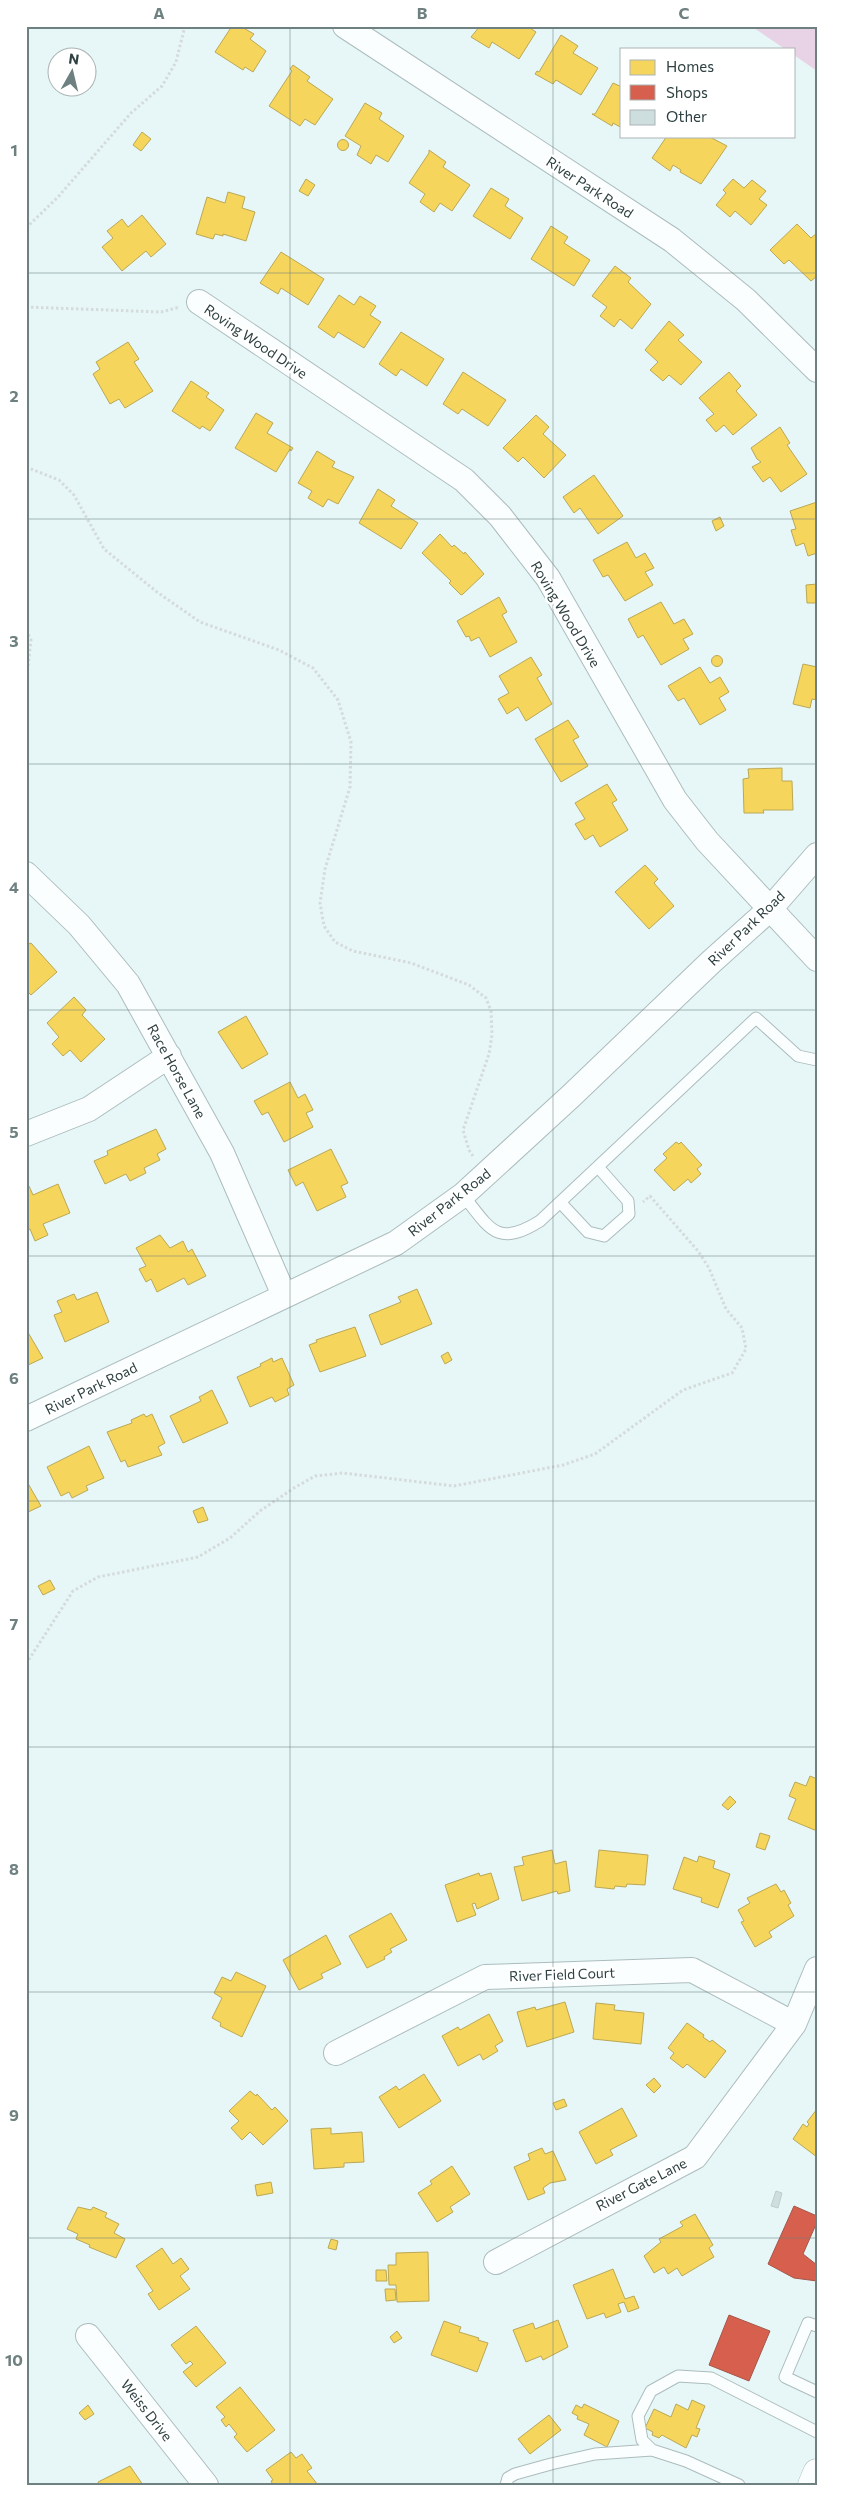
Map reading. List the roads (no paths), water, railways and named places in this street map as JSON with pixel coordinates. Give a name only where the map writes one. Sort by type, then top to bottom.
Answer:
[{"type":"street","name":"River Park Road","points":[[345,26],[672,240],[746,300],[817,370]]},
{"type":"street","name":"Roving Wood Drive","points":[[199,302],[464,480],[500,516],[548,578],[675,800],[707,841],[817,959]]},
{"type":"street","name":"River Park Road","points":[[26,1419],[396,1243],[463,1195],[487,1174],[770,909],[817,856]]},
{"type":"street","name":"Race Horse Lane","points":[[26,874],[79,925],[128,984],[222,1152],[284,1296]]},
{"type":"street","points":[[26,1134],[90,1109],[169,1056]]},
{"type":"street","name":"River Gate Lane","points":[[496,2262],[695,2157],[794,2024],[817,1969]]},
{"type":"street","name":"River Field Court","points":[[336,2053],[484,1977],[692,1970],[794,2024]]},
{"type":"street","name":"Weiss Drive","points":[[88,2336],[206,2485]]},
{"type":"street","points":[[812,2485],[817,2473]]},
{"type":"lane","points":[[463,1195],[487,1226],[500,1233],[511,1235],[524,1231],[540,1221],[756,1018],[798,1056],[817,1060]]},
{"type":"lane","points":[[560,1202],[588,1232],[604,1236],[629,1214],[628,1201],[598,1166]]},
{"type":"lane","points":[[817,2326],[808,2323],[785,2378],[817,2392]]},
{"type":"lane","points":[[652,2450],[642,2440],[638,2416],[651,2391],[678,2376],[711,2378],[817,2432]]},
{"type":"lane","points":[[506,2485],[508,2478],[515,2474],[560,2462],[611,2452],[652,2450],[686,2461],[739,2485]]}]
